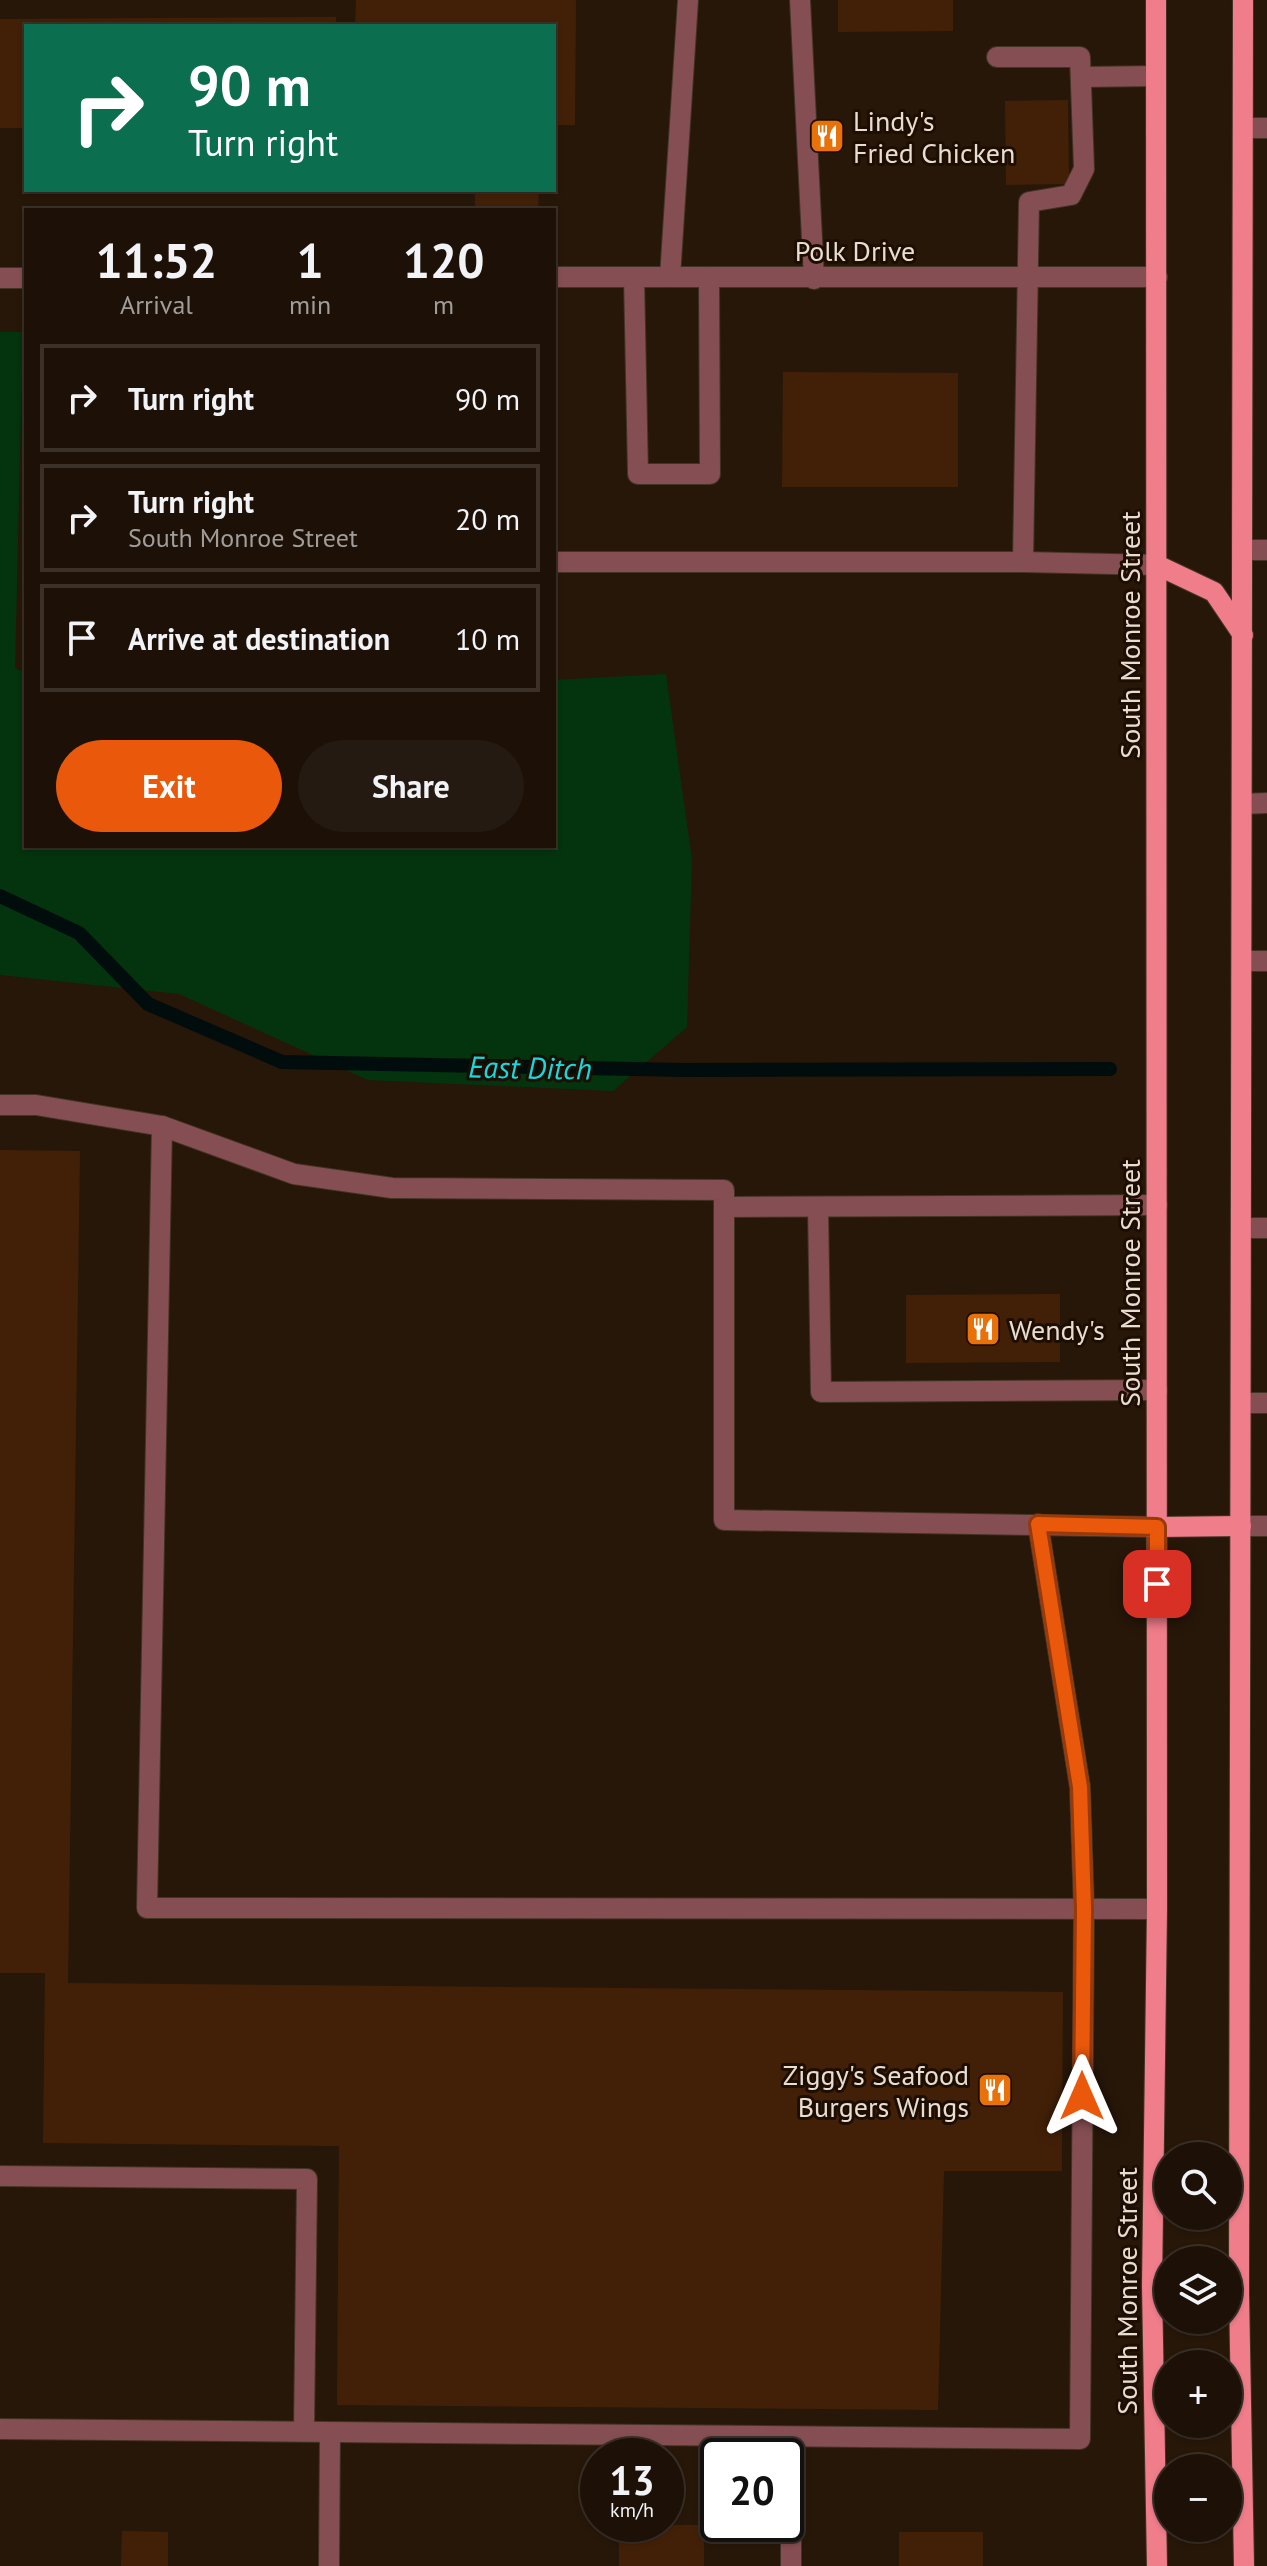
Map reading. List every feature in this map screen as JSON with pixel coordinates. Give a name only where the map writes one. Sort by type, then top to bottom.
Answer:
[{"type":"main road","name":"South Monroe Street","points":[[1156,0],[1157,1909],[1152,2286],[1157,2566]]},
{"type":"main road","points":[[1243,0],[1239,2293],[1244,2566]]},
{"type":"main road","points":[[1157,565],[1214,592],[1243,635]]},
{"type":"main road","points":[[1157,1527],[1241,1526]]},
{"type":"street","points":[[670,277],[688,0]]},
{"type":"street","points":[[800,0],[814,279]]},
{"type":"street","points":[[997,57],[1080,57],[1084,169],[1071,195],[1029,202],[1023,562]]},
{"type":"street","points":[[1081,77],[1156,76]]},
{"type":"street","points":[[1243,128],[1267,128]]},
{"type":"street","name":"Polk Drive","points":[[556,277],[1157,277]]},
{"type":"street","points":[[634,277],[638,474],[710,474],[709,277]]},
{"type":"street","points":[[0,278],[24,278]]},
{"type":"street","points":[[1243,550],[1267,550]]},
{"type":"street","points":[[556,562],[1157,565]]},
{"type":"street","points":[[1242,804],[1267,803]]},
{"type":"street","points":[[1242,961],[1267,961]]},
{"type":"street","points":[[0,1105],[36,1105],[162,1126],[294,1174],[392,1188],[724,1190],[724,1520],[1157,1527]]},
{"type":"street","points":[[162,1126],[147,1908],[1157,1909]]},
{"type":"street","points":[[724,1207],[1157,1205]]},
{"type":"street","points":[[818,1207],[821,1392],[1157,1390]]},
{"type":"street","points":[[1242,1228],[1267,1228]]},
{"type":"street","points":[[1241,1403],[1267,1403]]},
{"type":"street","points":[[0,2429],[1080,2439],[1084,1909],[1080,1787],[1038,1524]]},
{"type":"street","points":[[1241,1526],[1267,1526]]},
{"type":"street","points":[[0,2176],[307,2179],[304,2431]]},
{"type":"street","points":[[329,2566],[330,2432]]},
{"type":"street","points":[[791,2542],[791,2566]]},
{"type":"green space","points":[[0,332],[23,332],[15,668],[24,672],[24,848],[556,848],[556,680],[666,674],[692,860],[687,1027],[613,1091],[368,1080],[179,994],[0,975]]},
{"type":"building","points":[[356,0],[576,0],[575,125],[556,125],[556,24],[355,24]]},
{"type":"building","points":[[838,0],[953,0],[953,31],[838,32]]},
{"type":"building","points":[[336,17],[336,24],[24,24],[24,128],[0,128],[0,19]]},
{"type":"building","points":[[1068,100],[1069,184],[1006,185],[1005,101]]},
{"type":"building","points":[[475,192],[539,192],[538,208],[475,208]]},
{"type":"building","points":[[783,372],[958,373],[958,487],[782,487]]},
{"type":"building","points":[[0,1150],[80,1151],[68,1983],[1063,1992],[1062,2171],[944,2171],[938,2410],[337,2405],[339,2146],[43,2143],[45,1973],[0,1973]]},
{"type":"building","name":"Wendy's","points":[[1060,1294],[1060,1362],[906,1363],[906,1295]]},
{"type":"building","points":[[684,2525],[700,2525],[704,2566],[619,2566],[619,2542],[684,2542]]},
{"type":"building","points":[[122,2531],[168,2532],[168,2566],[121,2566]]},
{"type":"building","points":[[899,2532],[983,2532],[983,2566],[899,2566]]},
{"type":"waterway","name":"East Ditch","points":[[0,896],[79,933],[148,1004],[282,1062],[685,1070],[1110,1069]]},
{"type":"place","name":"Lindy's Fried Chicken","points":[[827,136]]},
{"type":"place","name":"Wendy's","points":[[983,1329]]},
{"type":"place","name":"Ziggy's Seafood Burgers Wings","points":[[995,2090]]},
{"type":"route","points":[[1082,2096],[1084,1909],[1080,1787],[1038,1524],[1157,1527],[1157,1584]]}]
